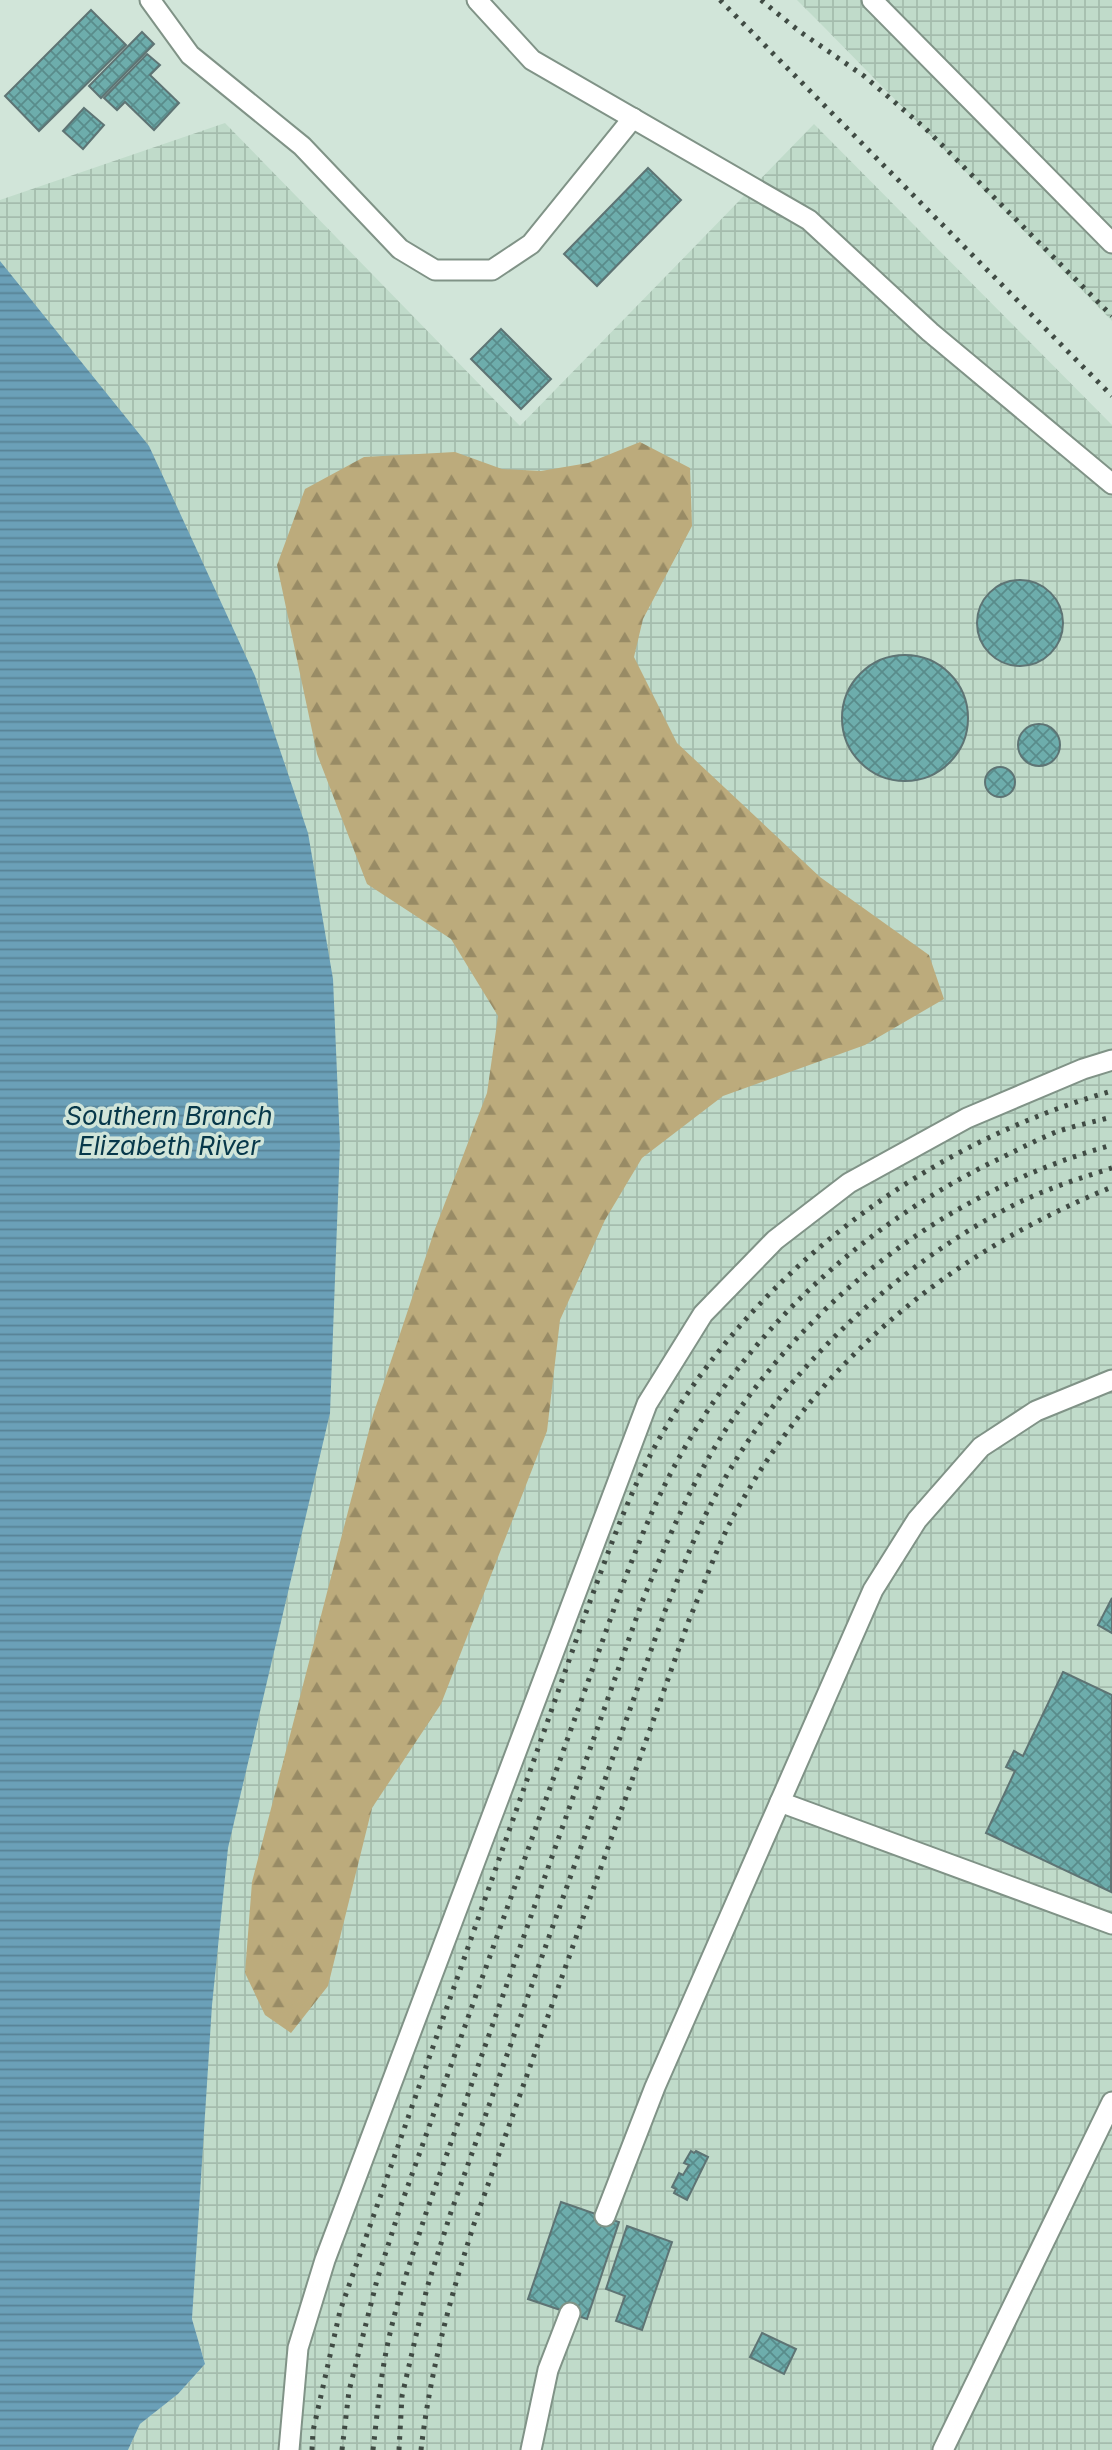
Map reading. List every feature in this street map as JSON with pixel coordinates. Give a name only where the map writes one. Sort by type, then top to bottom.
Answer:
[{"type":"lane","points":[[149,0],[190,55],[302,146],[400,249],[435,270],[492,270],[531,244],[633,118]]},
{"type":"lane","points":[[477,0],[532,60],[809,220],[930,332],[1112,484]]},
{"type":"lane","points":[[872,0],[1112,243]]},
{"type":"lane","points":[[289,2450],[298,2348],[325,2260],[647,1404],[704,1314],[775,1240],[849,1183],[967,1118],[1083,1069],[1112,1060]]},
{"type":"lane","points":[[605,2216],[656,2087],[873,1590],[917,1520],[981,1447],[1036,1411],[1112,1380]]},
{"type":"lane","points":[[780,1802],[1112,1924]]},
{"type":"lane","points":[[943,2450],[1112,2102]]},
{"type":"lane","points":[[531,2450],[548,2370],[569,2312]]},
{"type":"shaded area","points":[[797,0],[1112,0],[1112,321],[821,24]]},
{"type":"shaded area","points":[[225,123],[520,426],[814,124],[1112,425],[1112,2450],[128,2450],[140,2424],[178,2394],[205,2364],[192,2319],[201,2166],[0,281],[0,200]]},
{"type":"green space","points":[[640,442],[690,468],[692,526],[643,619],[634,657],[677,743],[820,877],[929,955],[944,999],[865,1045],[723,1096],[642,1158],[605,1220],[560,1320],[547,1431],[441,1704],[372,1808],[328,1986],[291,2033],[265,2015],[245,1973],[252,1882],[373,1415],[435,1229],[487,1093],[498,1016],[451,939],[367,884],[317,754],[277,565],[305,489],[364,457],[455,452],[502,469],[541,471],[588,463]]},
{"type":"water","name":"Southern Branch Elizabeth River","points":[[0,261],[149,446],[255,676],[308,833],[333,979],[340,1144],[330,1413],[228,1848],[212,2005],[192,2319],[205,2364],[178,2394],[140,2424],[128,2450],[0,2450]]},
{"type":"building","points":[[91,10],[126,45],[39,131],[5,96]]},
{"type":"building","points":[[142,32],[154,44],[101,98],[89,86]]},
{"type":"building","points":[[147,54],[160,65],[150,75],[179,103],[154,130],[125,102],[117,110],[104,98]]},
{"type":"building","points":[[84,108],[104,125],[83,149],[63,131]]},
{"type":"building","points":[[648,168],[681,200],[597,286],[564,254]]},
{"type":"building","points":[[501,329],[551,379],[521,409],[471,359]]},
{"type":"building","points":[[1020,580],[1036,584],[1050,593],[1059,607],[1063,623],[1059,639],[1050,653],[1036,662],[1020,666],[1004,662],[990,653],[981,639],[977,623],[981,607],[990,593],[1004,584]]},
{"type":"building","points":[[905,655],[929,660],[949,674],[963,694],[968,718],[963,742],[949,762],[929,776],[905,781],[881,776],[861,762],[847,742],[842,718],[847,694],[861,674],[881,660]]},
{"type":"building","points":[[1039,724],[1054,730],[1060,745],[1054,760],[1039,766],[1024,760],[1018,745],[1024,730]]},
{"type":"building","points":[[1000,767],[1011,771],[1015,782],[1011,793],[1000,797],[989,793],[985,782],[989,771]]},
{"type":"building","points":[[1112,1598],[1112,1633],[1098,1625]]},
{"type":"building","points":[[1063,1672],[1112,1695],[1111,1892],[986,1833],[1015,1771],[1006,1767],[1014,1751],[1023,1756]]},
{"type":"building","points":[[691,2151],[708,2157],[687,2200],[674,2193],[676,2189],[672,2187],[679,2173],[683,2175],[689,2165],[684,2163]]},
{"type":"building","points":[[561,2202],[619,2222],[587,2319],[528,2299]]},
{"type":"building","points":[[627,2226],[672,2242],[642,2330],[616,2321],[625,2296],[606,2289]]},
{"type":"building","points":[[762,2333],[796,2349],[784,2374],[750,2357]]},
{"type":"railway","points":[[720,0],[1112,396]]},
{"type":"railway","points":[[761,0],[799,31],[864,76],[926,129],[1112,316]]},
{"type":"railway","points":[[312,2450],[313,2431],[340,2311],[585,1615],[628,1503],[659,1439],[699,1378],[744,1321],[796,1269],[852,1221],[912,1180],[976,1144],[1043,1114],[1112,1091]]},
{"type":"railway","points":[[342,2450],[349,2391],[377,2280],[400,2208],[620,1592],[645,1528],[675,1465],[738,1368],[775,1324],[816,1283],[860,1246],[906,1212],[1007,1155],[1056,1132],[1112,1117]]},
{"type":"railway","points":[[373,2450],[382,2373],[391,2331],[425,2216],[642,1602],[672,1530],[707,1461],[734,1417],[770,1369],[810,1325],[853,1284],[899,1248],[948,1215],[1000,1187],[1055,1164],[1112,1145]]},
{"type":"railway","points":[[399,2450],[402,2396],[427,2288],[450,2215],[665,1611],[719,1489],[744,1446],[774,1405],[843,1328],[882,1293],[923,1261],[1008,1208],[1046,1191],[1112,1168]]},
{"type":"railway","points":[[421,2450],[442,2336],[474,2224],[689,1620],[735,1513],[777,1446],[814,1397],[900,1312],[949,1275],[1000,1242],[1112,1187]]}]
